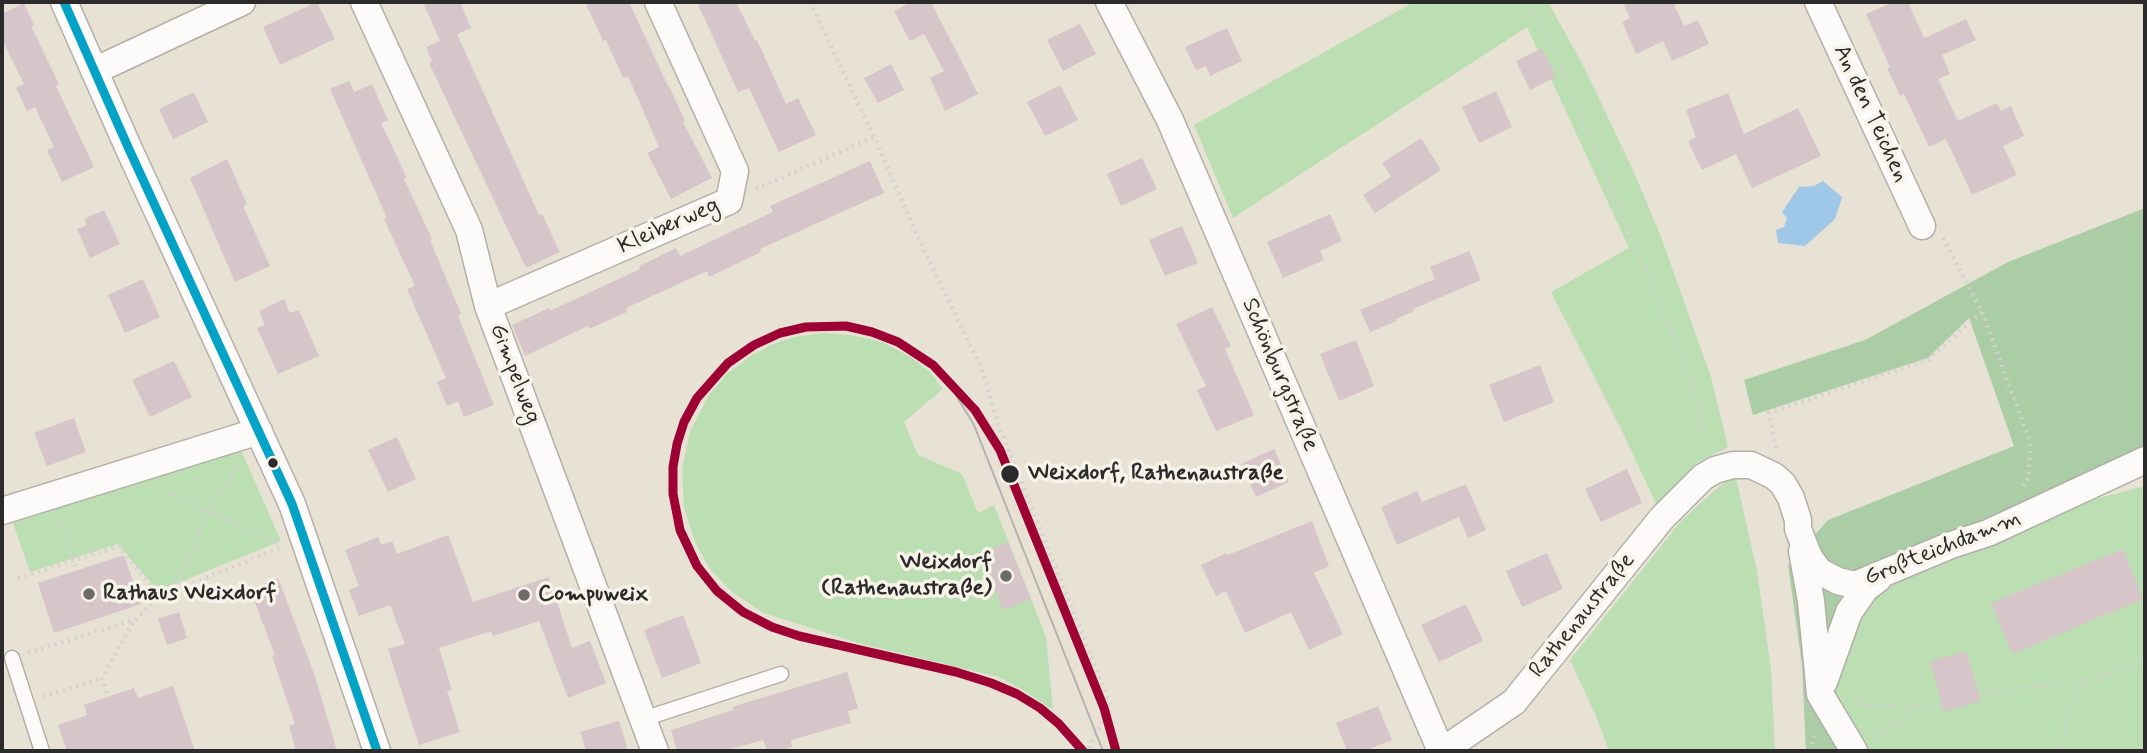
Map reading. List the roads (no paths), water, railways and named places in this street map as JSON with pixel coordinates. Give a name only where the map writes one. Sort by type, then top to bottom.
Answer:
[{"type":"street","points":[[64,2],[292,504],[377,751]]},
{"type":"street","points":[[94,71],[242,2]]},
{"type":"street","name":"Gimpelweg","points":[[364,2],[469,230],[488,306],[655,751]]},
{"type":"street","name":"Kleiberweg","points":[[488,306],[729,201],[735,171],[658,2]]},
{"type":"street","name":"Schönburgstraße","points":[[1109,2],[1170,120],[1442,751]]},
{"type":"street","name":"An den Teichen","points":[[1818,2],[1923,226]]},
{"type":"street","points":[[2,512],[259,431]]},
{"type":"street","name":"Großteichdamm","points":[[1783,484],[1791,498],[1798,529],[1809,556],[1819,571],[1838,581],[1855,585],[1951,545],[1988,533],[2145,460]]},
{"type":"street","name":"Rathenaustraße","points":[[1442,751],[1514,702],[1662,518],[1703,477],[1733,465],[1751,466],[1763,469],[1783,484]]},
{"type":"street","points":[[1798,529],[1811,601],[1820,694],[1854,750]]},
{"type":"street","points":[[1820,694],[1849,612],[1865,589],[1886,573]]},
{"type":"lane","points":[[12,658],[42,751]]},
{"type":"lane","points":[[643,719],[781,674]]},
{"type":"water","points":[[1823,181],[1842,197],[1835,219],[1805,246],[1778,243],[1776,230],[1784,227],[1787,218],[1782,212],[1799,187],[1814,186]]},
{"type":"tram line","points":[[948,382],[974,425],[1103,751]]},
{"type":"place","name":"Weixdorf, Rathenaustraße","points":[[1010,474]]},
{"type":"place","name":"Weixdorf (Rathenaustraße)","points":[[1006,576]]},
{"type":"place","name":"Rathaus Weixdorf","points":[[89,594]]},
{"type":"place","name":"Compuweix","points":[[524,595]]}]
